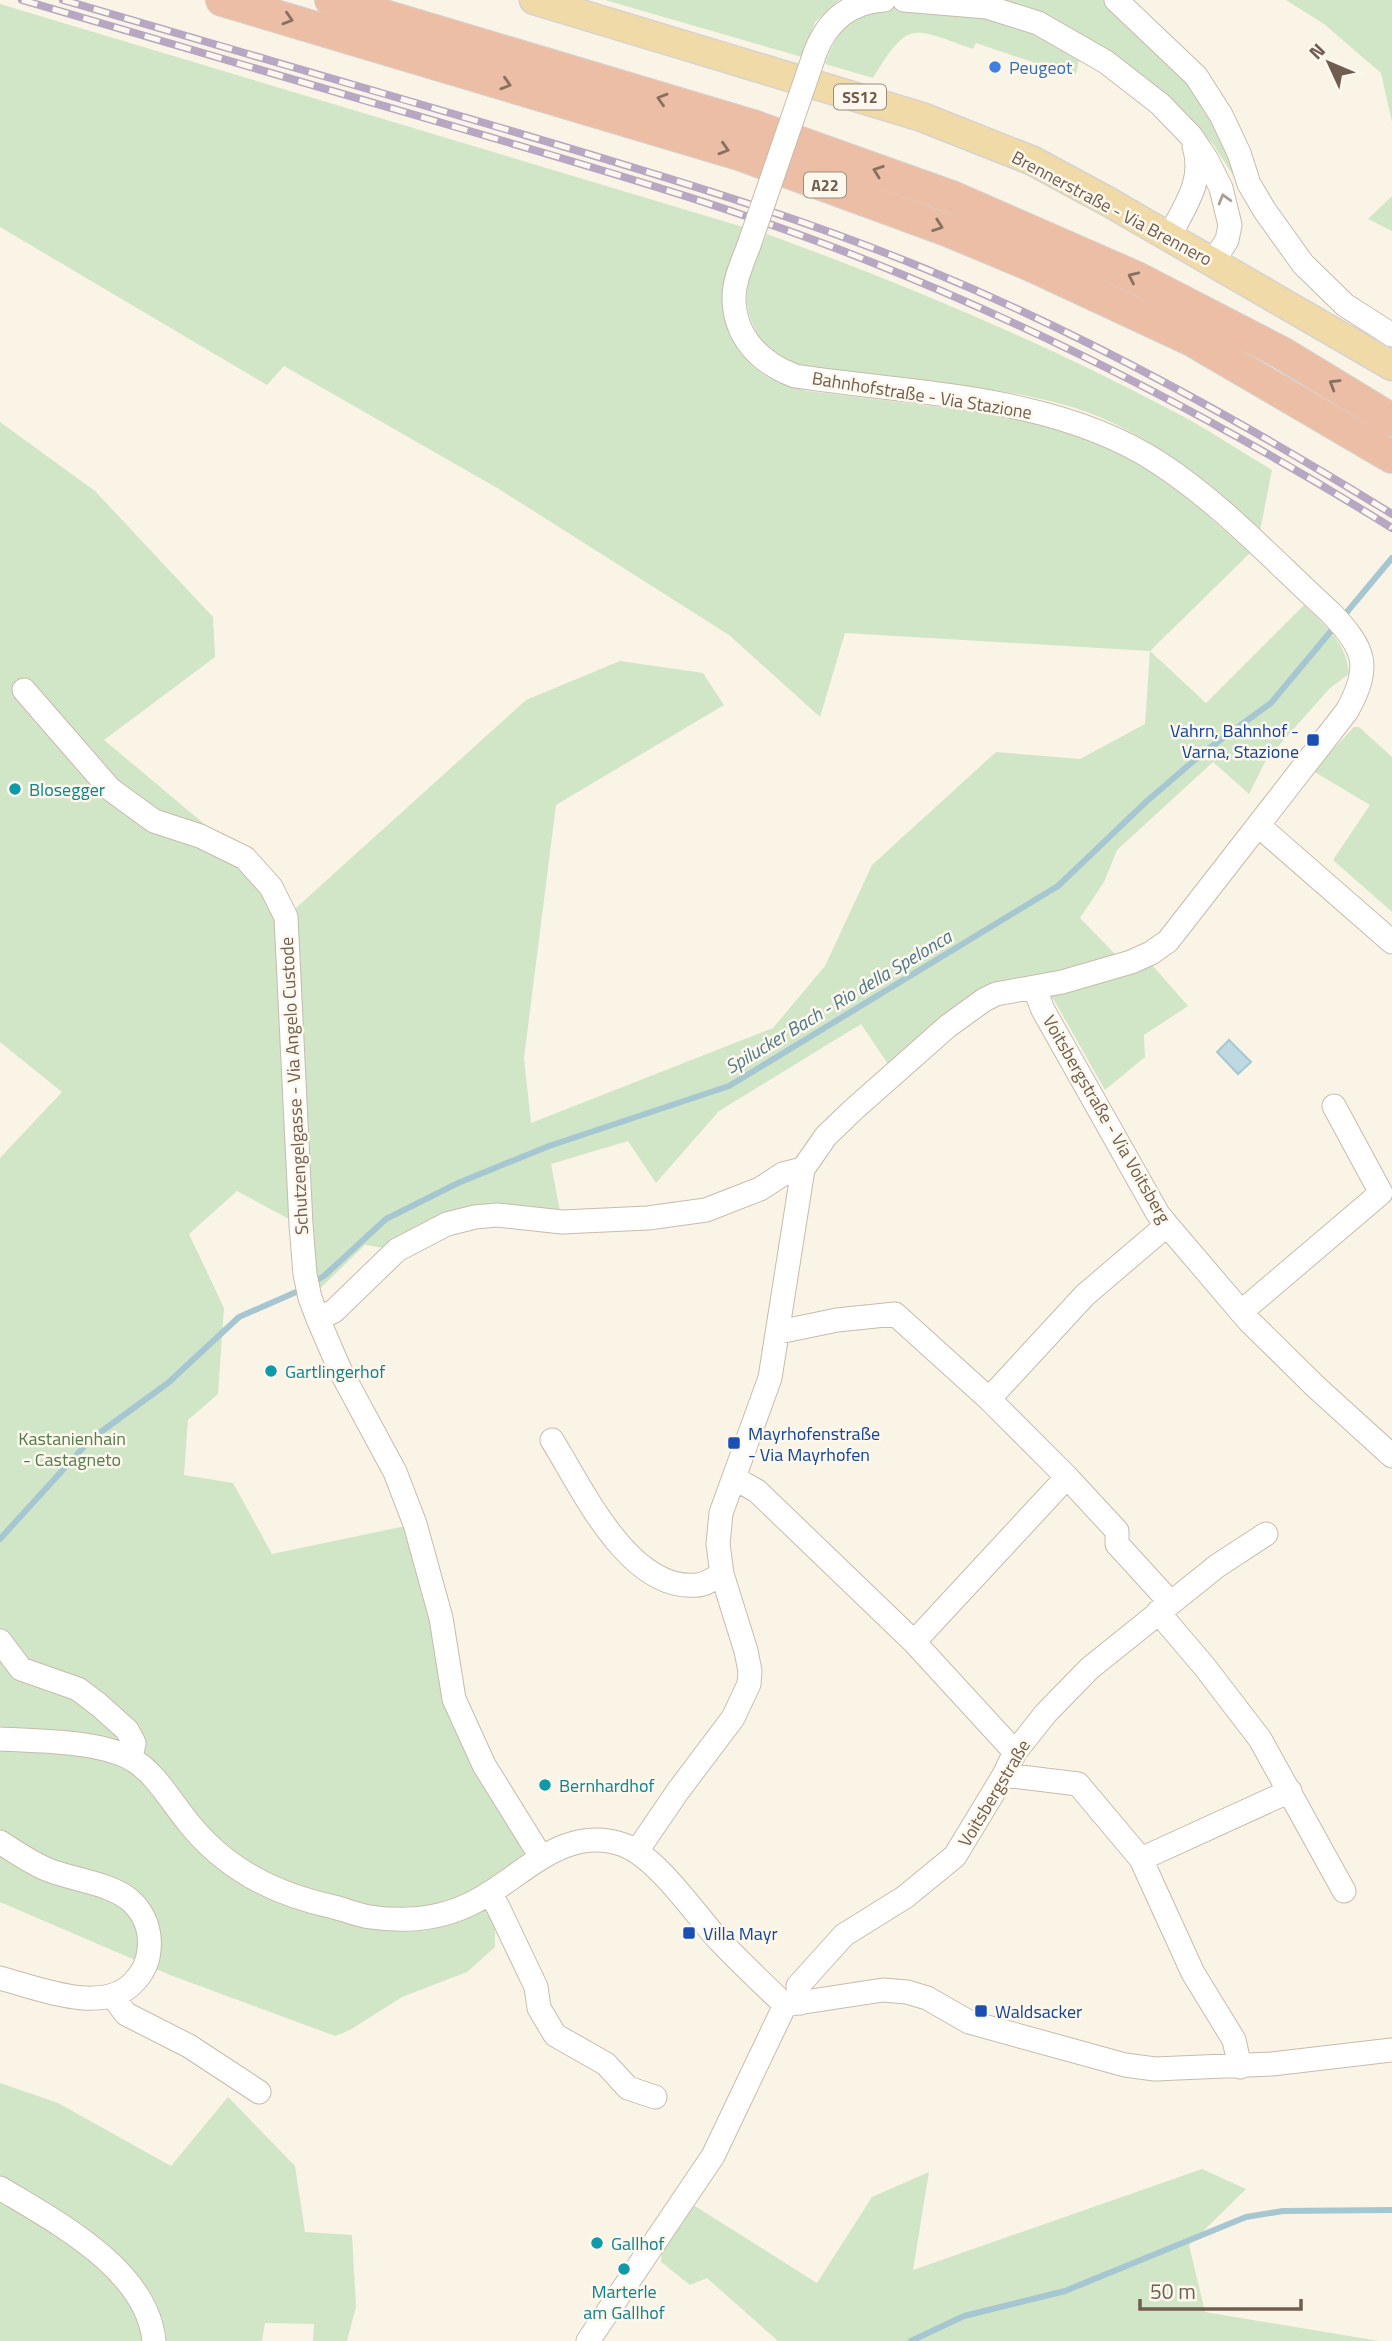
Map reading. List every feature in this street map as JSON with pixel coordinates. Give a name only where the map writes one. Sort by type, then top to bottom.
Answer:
[{"type":"highway","name":"A22","points":[[222,0],[741,155],[947,230],[1192,340],[1392,457]]},
{"type":"highway","name":"A22","points":[[331,0],[753,126],[952,197],[1137,278],[1282,353],[1392,420]]},
{"type":"main road","name":"Brennerstraße - Via Brennero","points":[[534,0],[922,117],[1032,161],[1392,366]]},
{"type":"street","name":"Bahnhofstraße - Via Stazione","points":[[637,1851],[733,1718],[749,1684],[750,1671],[746,1651],[722,1574],[718,1544],[721,1513],[770,1378],[803,1169],[826,1136],[948,1026],[984,1000],[996,994],[1062,982],[1131,962],[1168,941],[1341,720],[1358,692],[1363,664],[1359,647],[1331,613],[1189,485],[1158,462],[1114,438],[1067,419],[999,403],[796,376],[777,370],[759,358],[745,340],[736,320],[734,295],[815,53],[828,27],[837,17],[856,7],[884,0]]},
{"type":"street","points":[[904,0],[987,6],[1038,23],[1080,45],[1134,82],[1160,104],[1191,136],[1221,188],[1230,225],[1227,240],[1213,262]]},
{"type":"street","points":[[1116,0],[1196,76],[1221,115],[1240,153],[1249,184],[1303,264],[1345,305],[1392,335]]},
{"type":"street","points":[[1169,237],[1198,174],[1198,158],[1191,136]]},
{"type":"street","name":"Schutzengelgasse - Via Angelo Custode","points":[[24,690],[110,789],[154,821],[200,836],[245,858],[271,887],[286,918],[300,1225],[305,1274],[314,1308]]},
{"type":"street","points":[[1259,826],[1392,942]]},
{"type":"street","name":"Voitsbergstraße - Via Voitsberg","points":[[1034,987],[1043,1010],[1158,1214],[1241,1312],[1316,1387],[1392,1456]]},
{"type":"street","points":[[1241,1312],[1387,1193],[1334,1105]]},
{"type":"street","points":[[314,1308],[334,1311],[397,1250],[447,1224],[496,1215],[562,1222],[648,1218],[706,1210],[760,1189],[783,1174],[803,1169]]},
{"type":"street","points":[[989,1399],[1085,1295],[1167,1225]]},
{"type":"street","points":[[314,1308],[340,1370],[395,1472],[415,1524],[441,1618],[454,1699],[484,1765],[541,1857]]},
{"type":"street","points":[[779,1332],[859,1317],[895,1314],[989,1399],[1068,1477],[1117,1531],[1117,1544],[1260,1739],[1344,1891]]},
{"type":"street","points":[[552,1440],[622,1548],[647,1571],[672,1583],[699,1586],[722,1574]]},
{"type":"street","points":[[914,1642],[1068,1477]]},
{"type":"street","points":[[734,1478],[757,1491],[914,1642],[1015,1752]]},
{"type":"street","name":"Voitsbergstraße","points":[[587,2341],[713,2156],[792,2004],[798,1986],[844,1935],[905,1897],[955,1856],[1015,1752],[1046,1713],[1090,1668],[1217,1566],[1266,1534]]},
{"type":"street","points":[[0,1641],[21,1669],[78,1689],[127,1730],[134,1743],[131,1759]]},
{"type":"street","points":[[0,1739],[104,1748],[131,1759],[154,1778],[203,1841],[245,1875],[292,1897],[367,1916],[421,1919],[445,1914],[489,1893],[541,1857],[572,1843],[593,1840],[622,1844],[637,1851],[655,1867],[718,1937],[792,2004],[883,1990],[907,1992],[927,1998],[969,2022],[1125,2065],[1155,2069],[1240,2067],[1392,2050]]},
{"type":"street","points":[[1004,1775],[1078,1784],[1141,1859],[1193,1973],[1234,2040],[1240,2067]]},
{"type":"street","points":[[1141,1859],[1290,1791]]},
{"type":"street","points":[[0,1842],[46,1869],[119,1893],[131,1901],[140,1912],[147,1924],[149,1936],[147,1962],[140,1975],[128,1988],[113,1997],[84,1998],[0,1978]]},
{"type":"street","points":[[489,1893],[536,1987],[539,2008],[555,2035],[606,2064],[628,2088],[655,2097]]},
{"type":"street","points":[[113,1997],[126,2014],[189,2046],[258,2092]]},
{"type":"street","points":[[0,2188],[57,2223],[109,2263],[130,2284],[145,2305],[155,2341]]},
{"type":"green space","points":[[605,0],[839,0],[815,22],[802,57]]},
{"type":"green space","points":[[994,0],[1116,0],[1174,54],[1249,184],[1236,180],[1213,144],[1155,88]]},
{"type":"green space","points":[[1286,0],[1392,0],[1392,122],[1381,73],[1324,24]]},
{"type":"green space","points":[[0,4],[743,227],[742,353],[763,374],[808,391],[1030,418],[1101,442],[1172,484],[1250,553],[1150,651],[845,633],[820,717],[729,635],[499,489],[284,366],[267,385],[0,227]]},
{"type":"green space","points":[[897,7],[989,11],[1081,51],[1076,74],[976,43],[973,49],[924,33],[914,33],[895,45],[873,78],[825,64],[837,38],[850,23],[869,13]]},
{"type":"green space","points":[[1392,196],[1392,231],[1368,219]]},
{"type":"green space","points":[[767,234],[920,293],[1020,336],[1207,430],[1272,470],[1260,531],[1168,455],[1117,425],[1090,413],[1044,399],[1008,392],[820,371],[784,360],[761,341],[747,304],[752,269]]},
{"type":"green space","name":"Kastanienhain - Castagneto","points":[[0,422],[95,491],[213,617],[215,657],[104,740],[245,858],[286,917],[526,700],[620,661],[703,673],[724,705],[556,805],[524,1058],[531,1123],[773,1028],[825,966],[872,865],[996,752],[1080,759],[1145,724],[1150,651],[1206,703],[1304,605],[1339,644],[1349,674],[1330,688],[1266,760],[1249,794],[1213,762],[1117,850],[1104,882],[1080,918],[1118,957],[1146,958],[1188,1006],[1144,1035],[1145,1057],[1105,1090],[1054,1000],[1039,985],[1012,980],[978,990],[888,1064],[861,1024],[719,1111],[656,1183],[628,1141],[551,1164],[562,1222],[497,1215],[397,1250],[365,1245],[310,1298],[300,1225],[237,1191],[189,1234],[224,1308],[218,1394],[188,1420],[184,1475],[233,1483],[272,1554],[415,1524],[454,1699],[541,1857],[489,1893],[495,1927],[495,1947],[467,1972],[402,1997],[350,2030],[335,2036],[170,1975],[0,1902],[0,1158],[62,1092],[0,1042]]},
{"type":"green space","points":[[1354,727],[1359,727],[1392,757],[1392,912],[1333,860],[1370,805],[1313,771]]},
{"type":"green space","points":[[0,2083],[58,2103],[171,2166],[228,2097],[295,2166],[305,2232],[352,2235],[356,2307],[347,2341],[313,2341],[314,2324],[265,2323],[262,2341],[0,2341]]},
{"type":"green space","points":[[1202,2169],[1246,2189],[1189,2245],[1205,2312],[1379,2341],[778,2341],[707,2278],[690,2285],[661,2262],[662,2248],[690,2203],[817,2283],[872,2197],[929,2172],[913,2270]]},
{"type":"water","points":[[1229,1040],[1251,1062],[1238,1074],[1217,1052]]},
{"type":"waterway","name":"Spilucker Bach - Rio della Spelonca","points":[[312,1283],[324,1276],[386,1219],[458,1183],[549,1146],[729,1086],[1058,886],[1147,801],[1204,752],[1271,703],[1392,558]]},
{"type":"waterway","name":"Spilucker Bach - Rio della Spelonca","points":[[0,1539],[91,1439],[168,1383],[239,1317],[303,1289]]},
{"type":"waterway","points":[[911,2341],[964,2316],[1065,2291],[1246,2217],[1283,2211],[1392,2210]]},
{"type":"railway","points":[[22,0],[613,173],[820,242],[1006,319],[1138,383],[1266,453],[1392,528]]},
{"type":"railway","points":[[63,0],[660,176],[875,249],[988,296],[1107,352],[1279,446],[1392,514]]},
{"type":"place","name":"Peugeot","points":[[995,67]]},
{"type":"place","name":"Vahrn, Bahnhof - Varna, Stazione","points":[[1313,740]]},
{"type":"place","name":"Blosegger","points":[[15,789]]},
{"type":"place","name":"Gartlingerhof","points":[[271,1371]]},
{"type":"place","name":"Mayrhofenstraße - Via Mayrhofen","points":[[734,1443]]},
{"type":"place","name":"Bernhardhof","points":[[545,1785]]},
{"type":"place","name":"Villa Mayr","points":[[689,1933]]},
{"type":"place","name":"Waldsacker","points":[[981,2011]]},
{"type":"place","name":"Gallhof","points":[[597,2243]]},
{"type":"place","name":"Marterle am Gallhof","points":[[624,2269]]}]
